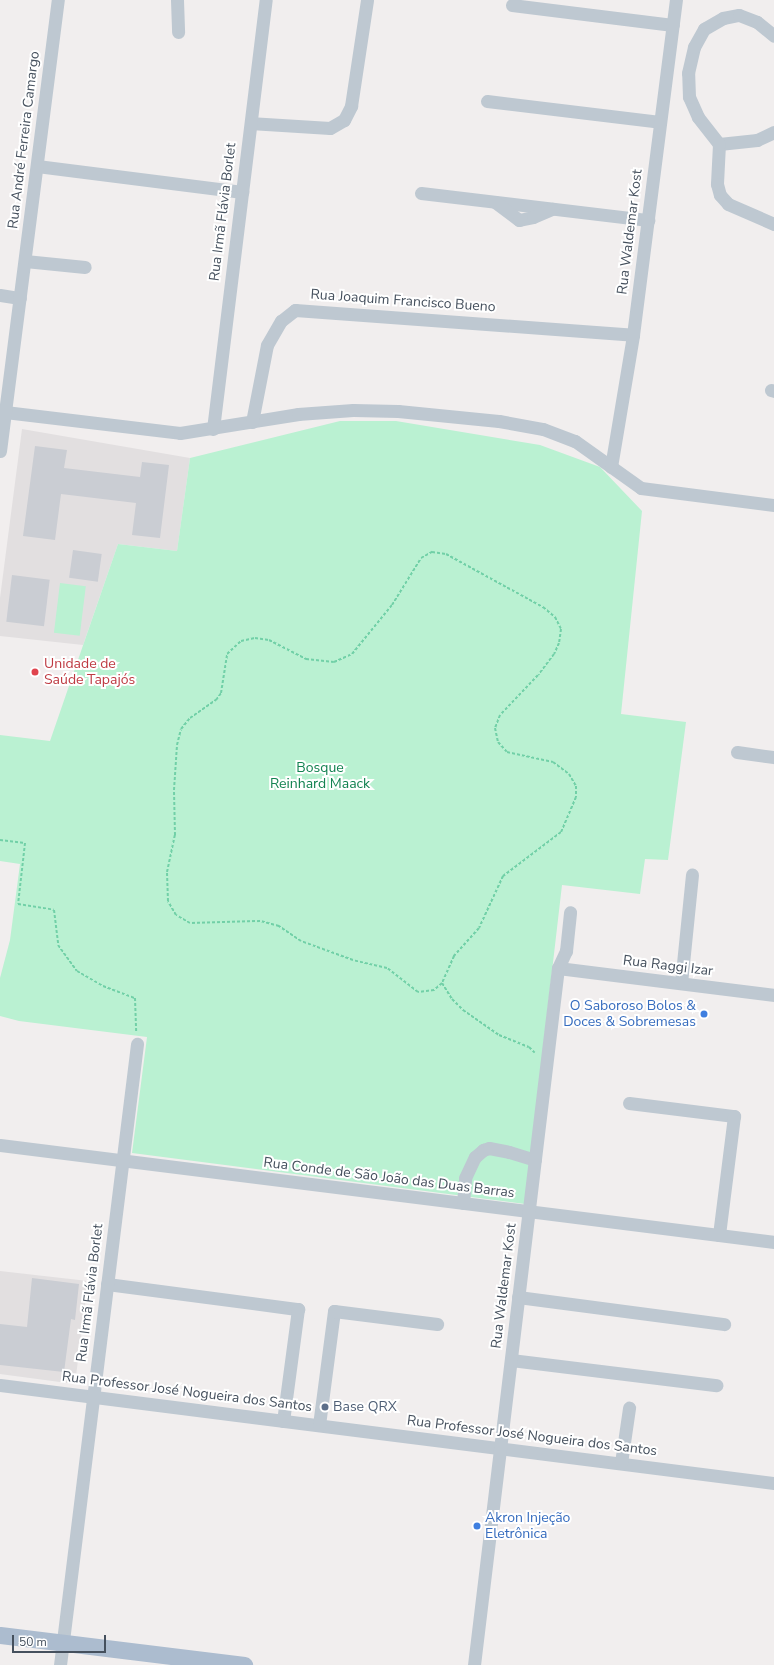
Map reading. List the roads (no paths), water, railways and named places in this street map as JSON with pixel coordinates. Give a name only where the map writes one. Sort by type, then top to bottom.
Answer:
[{"type":"main road","points":[[0,1635],[244,1665]]},
{"type":"street","name":"Rua André Ferreira Camargo","points":[[0,451],[58,0]]},
{"type":"street","points":[[177,0],[178,32]]},
{"type":"street","name":"Rua Irmã Flávia Borlet","points":[[213,428],[266,0]]},
{"type":"street","points":[[251,123],[330,128],[344,120],[351,106],[366,0]]},
{"type":"street","name":"Rua Waldemar Kost","points":[[611,467],[633,335],[676,0]]},
{"type":"street","points":[[512,5],[673,25]]},
{"type":"street","points":[[774,36],[757,22],[739,15],[723,18],[704,29],[694,47],[688,73],[689,97],[698,117],[718,144],[717,184],[720,195],[728,204],[774,224]]},
{"type":"street","points":[[487,101],[660,122]]},
{"type":"street","points":[[718,144],[757,140],[774,132]]},
{"type":"street","points":[[37,166],[242,192]]},
{"type":"street","points":[[421,193],[648,220]]},
{"type":"street","points":[[25,261],[85,267]]},
{"type":"street","points":[[0,295],[20,298]]},
{"type":"street","name":"Rua Joaquim Francisco Bueno","points":[[252,422],[267,345],[281,321],[295,310],[633,335]]},
{"type":"street","points":[[5,412],[167,433],[213,428],[317,412],[377,409],[514,423],[543,429],[575,441],[632,484],[650,491],[774,505]]},
{"type":"street","points":[[737,752],[774,757]]},
{"type":"street","points":[[681,983],[692,875]]},
{"type":"street","name":"Rua Waldemar Kost","points":[[474,1665],[558,968],[566,951],[570,912]]},
{"type":"street","name":"Rua Raggi Izar","points":[[558,968],[774,995]]},
{"type":"street","name":"Rua Irmã Flávia Borlet","points":[[60,1665],[137,1044]]},
{"type":"street","points":[[629,1103],[734,1116],[719,1235]]},
{"type":"street","name":"Rua Conde de São João das Duas Barras","points":[[0,1145],[774,1242]]},
{"type":"street","points":[[463,1203],[465,1178],[475,1157],[483,1150],[503,1150],[535,1160]]},
{"type":"street","points":[[107,1284],[298,1309],[283,1421]]},
{"type":"street","points":[[518,1297],[724,1324]]},
{"type":"street","points":[[319,1425],[334,1312],[437,1324]]},
{"type":"street","points":[[511,1360],[716,1385]]},
{"type":"street","name":"Rua Professor José Nogueira dos Santos","points":[[0,1385],[774,1483]]},
{"type":"street","points":[[621,1463],[629,1408]]},
{"type":"place","name":"Unidade de Saúde Tapajós","points":[[35,672]]},
{"type":"place","name":"O Saboroso Bolos & Doces & Sobremesas","points":[[704,1014]]},
{"type":"place","name":"Base QRX","points":[[325,1407]]},
{"type":"place","name":"Akron Injeção Eletrônica","points":[[477,1526]]},
{"type":"park label","name":"Bosque Reinhard Maack","points":[[320,776]]}]
